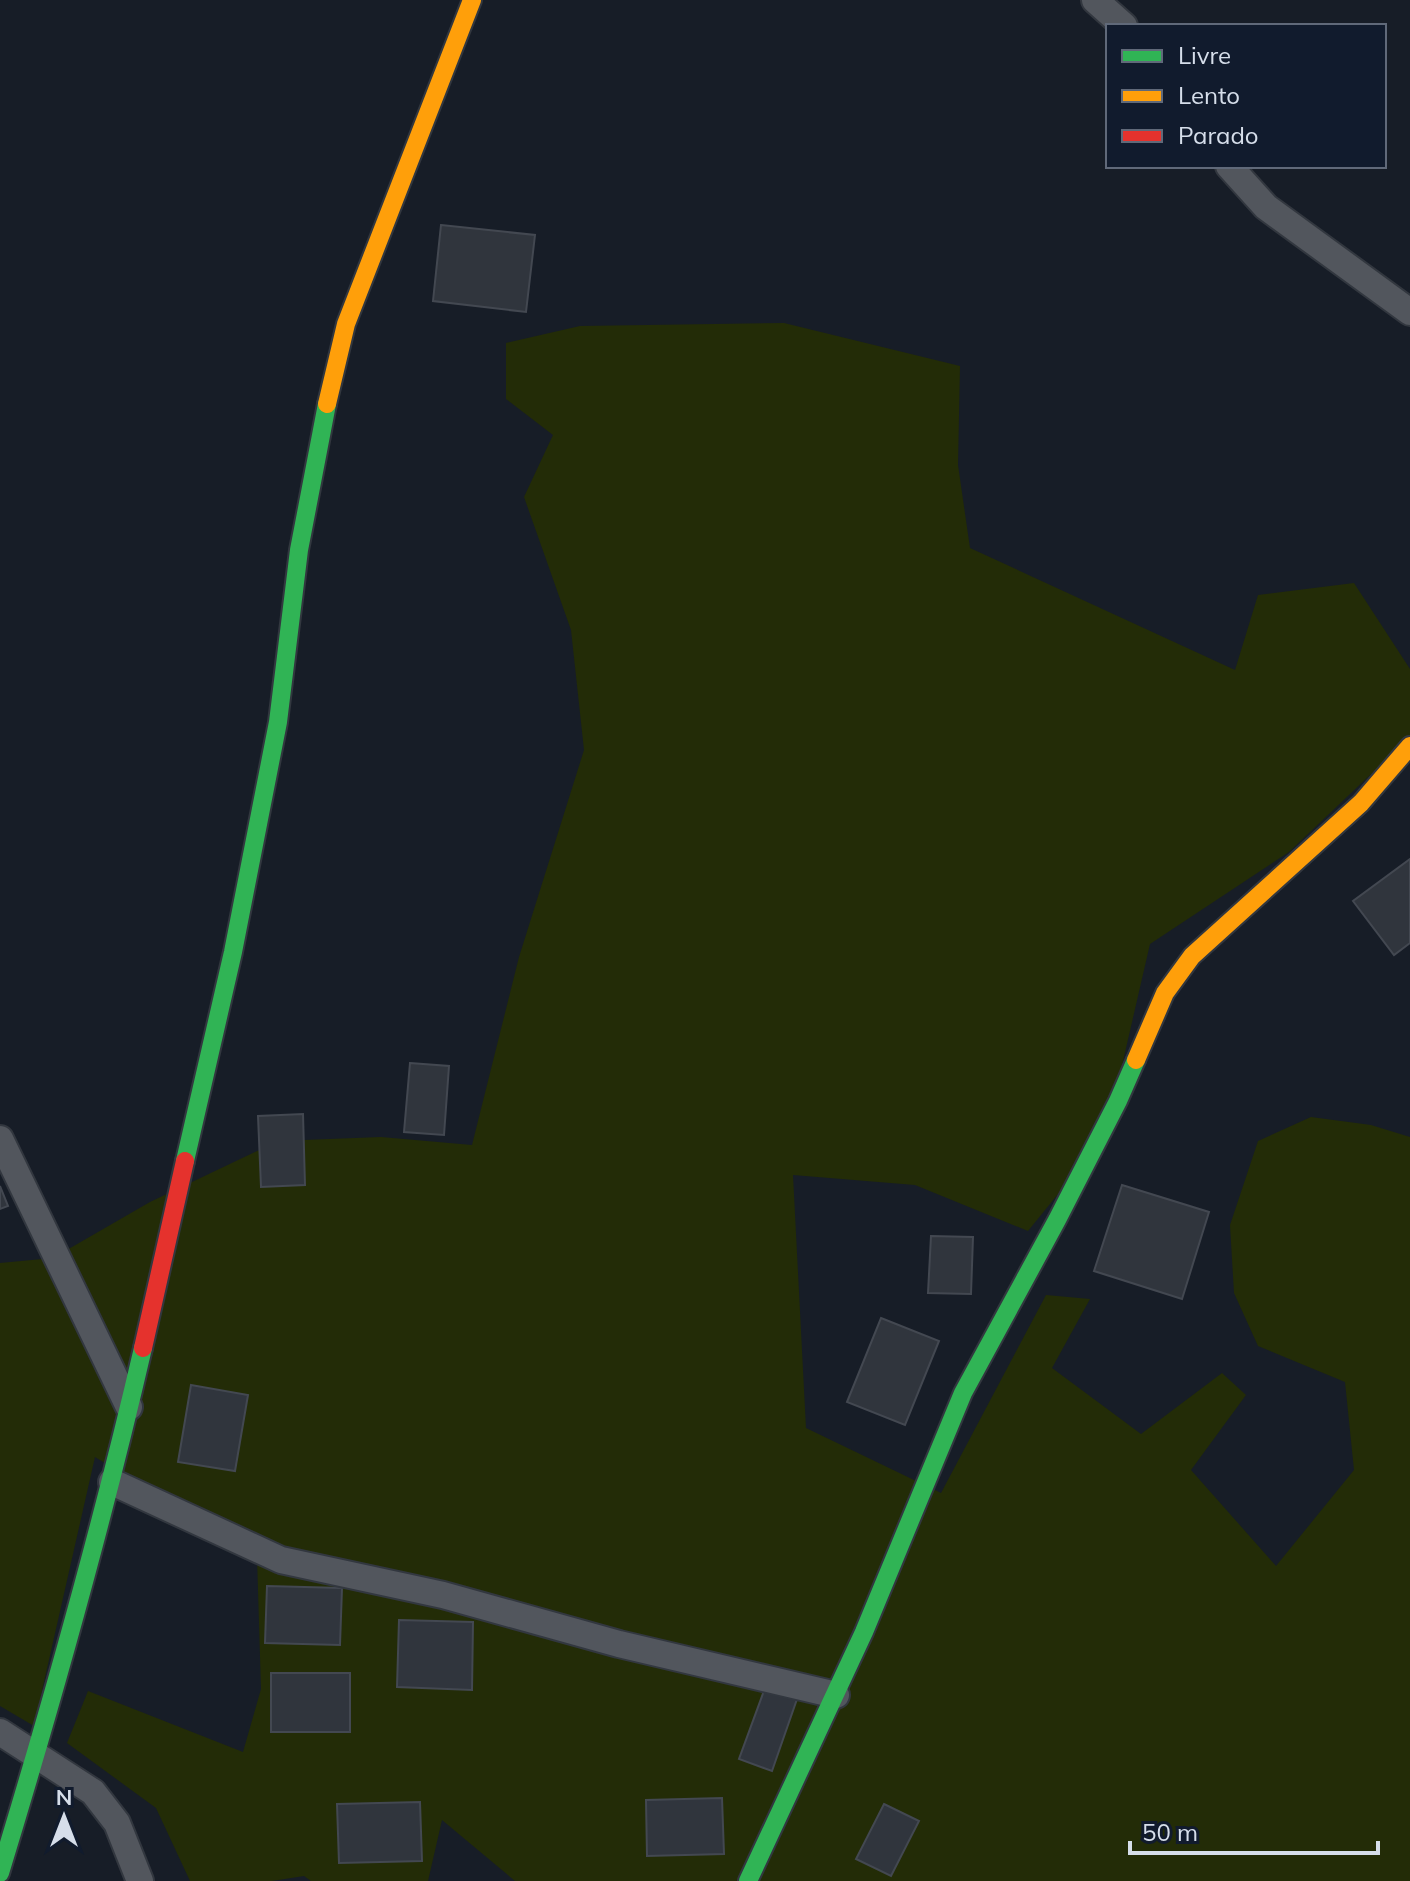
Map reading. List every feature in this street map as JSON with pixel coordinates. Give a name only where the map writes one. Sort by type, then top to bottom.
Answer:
[{"type":"street","points":[[0,1873],[112,1482],[233,952],[278,722],[299,550],[342,339],[472,0]]},
{"type":"street","points":[[1095,0],[1122,24]]},
{"type":"street","points":[[1231,168],[1266,207],[1410,312]]},
{"type":"street","points":[[748,1881],[836,1695],[963,1393],[1118,1101],[1165,993],[1192,956],[1361,803],[1410,746]]},
{"type":"street","points":[[0,1139],[129,1407]]},
{"type":"street","points":[[112,1482],[281,1560],[443,1595],[619,1644],[836,1695]]},
{"type":"street","points":[[0,1732],[93,1792],[117,1823],[140,1881]]},
{"type":"green space","points":[[784,323],[960,366],[958,465],[970,548],[1235,670],[1258,595],[1354,583],[1410,669],[1410,737],[1289,852],[1150,944],[1106,1135],[1028,1231],[915,1185],[793,1175],[806,1428],[941,1493],[1046,1295],[1090,1299],[1052,1368],[1141,1434],[1222,1373],[1246,1395],[1191,1470],[1276,1566],[1354,1470],[1345,1382],[1258,1346],[1234,1293],[1230,1225],[1258,1141],[1311,1117],[1371,1125],[1410,1137],[1410,1881],[515,1881],[442,1820],[428,1881],[311,1881],[304,1876],[272,1881],[190,1881],[156,1808],[67,1743],[88,1691],[243,1752],[261,1689],[257,1557],[95,1457],[34,1726],[0,1706],[0,1263],[53,1258],[150,1202],[278,1141],[381,1137],[472,1145],[519,957],[584,750],[571,630],[524,497],[553,435],[506,399],[506,343],[580,326]]},
{"type":"building","points":[[441,225],[535,235],[526,312],[433,301]]},
{"type":"building","points":[[1410,859],[1410,943],[1394,955],[1353,901]]},
{"type":"building","points":[[410,1063],[449,1066],[444,1135],[404,1132]]},
{"type":"building","points":[[303,1114],[305,1185],[261,1187],[258,1116]]},
{"type":"building","points":[[1122,1185],[1209,1212],[1182,1299],[1094,1271]]},
{"type":"building","points":[[0,1186],[8,1206],[0,1209]]},
{"type":"building","points":[[931,1236],[973,1237],[971,1294],[928,1293]]},
{"type":"building","points":[[881,1318],[939,1341],[905,1425],[847,1402]]},
{"type":"building","points":[[191,1385],[248,1395],[235,1471],[178,1462]]},
{"type":"building","points":[[267,1586],[342,1588],[340,1645],[265,1643]]},
{"type":"building","points":[[399,1620],[473,1622],[472,1690],[397,1687]]},
{"type":"building","points":[[271,1673],[350,1673],[350,1732],[271,1732]]},
{"type":"building","points":[[765,1688],[797,1699],[772,1771],[739,1759]]},
{"type":"building","points":[[722,1798],[724,1854],[647,1856],[646,1800]]},
{"type":"building","points":[[420,1802],[422,1861],[339,1863],[337,1804]]},
{"type":"building","points":[[884,1804],[919,1821],[891,1876],[856,1859]]},
{"type":"traffic: fast","points":[[185,1161],[233,952],[278,722],[299,550],[327,404]]},
{"type":"traffic: fast","points":[[748,1881],[864,1632],[963,1393],[1057,1220],[1136,1060]]},
{"type":"traffic: fast","points":[[0,1873],[76,1612],[143,1348]]},
{"type":"traffic: slow","points":[[327,404],[346,324],[472,0]]},
{"type":"traffic: slow","points":[[1136,1060],[1165,993],[1192,956],[1361,803],[1410,746]]},
{"type":"traffic: jam","points":[[143,1348],[185,1161]]}]
